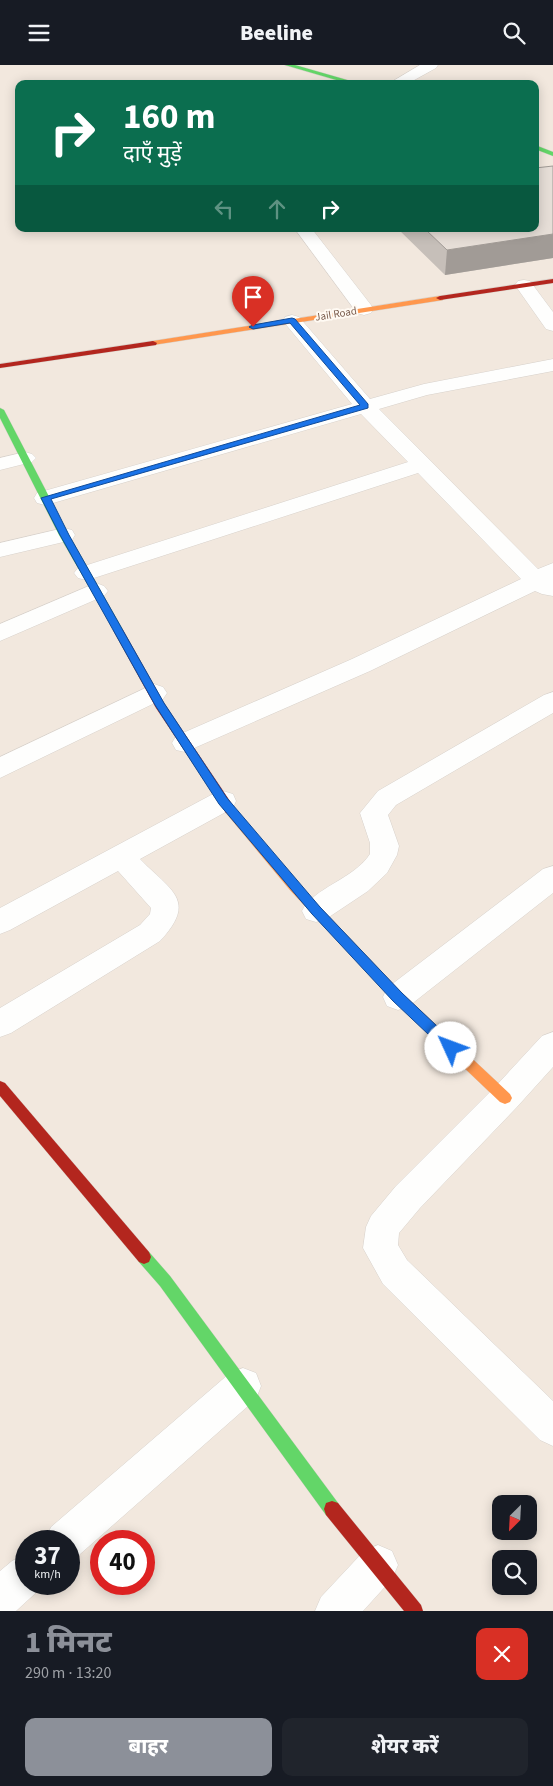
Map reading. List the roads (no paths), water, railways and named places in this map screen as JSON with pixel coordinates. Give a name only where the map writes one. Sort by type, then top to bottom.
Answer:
[{"type":"street","points":[[288,65],[343,80]]},
{"type":"street","points":[[403,80],[431,65]]},
{"type":"street","points":[[539,148],[553,153]]},
{"type":"street","points":[[305,232],[364,309]]},
{"type":"street","name":"Jail Road","points":[[0,366],[553,281]]},
{"type":"street","points":[[524,285],[553,325]]},
{"type":"street","points":[[185,743],[547,581],[423,464],[366,406],[292,321]]},
{"type":"street","points":[[45,498],[366,406],[441,387],[553,365]]},
{"type":"street","points":[[0,410],[64,535],[154,693],[223,801],[316,911],[398,997],[505,1098]]},
{"type":"street","points":[[0,464],[25,459]]},
{"type":"street","points":[[0,633],[91,582],[423,464]]},
{"type":"street","points":[[0,550],[64,535]]},
{"type":"street","points":[[0,768],[154,693]]},
{"type":"street","points":[[316,911],[371,873],[382,860],[385,846],[375,824],[374,813],[378,805],[553,701]]},
{"type":"street","points":[[0,922],[223,801]]},
{"type":"street","points":[[0,1024],[150,933],[163,919],[166,905],[121,856]]},
{"type":"street","points":[[398,997],[553,877]]},
{"type":"street","points":[[553,1045],[505,1098],[408,1197],[383,1227],[380,1248],[395,1272],[553,1427]]},
{"type":"street","points":[[0,1087],[165,1281],[332,1509],[415,1611]]},
{"type":"street","points":[[78,1530],[243,1386]]},
{"type":"street","points":[[335,1611],[378,1565]]},
{"type":"street","points":[[0,1598],[15,1585]]}]
